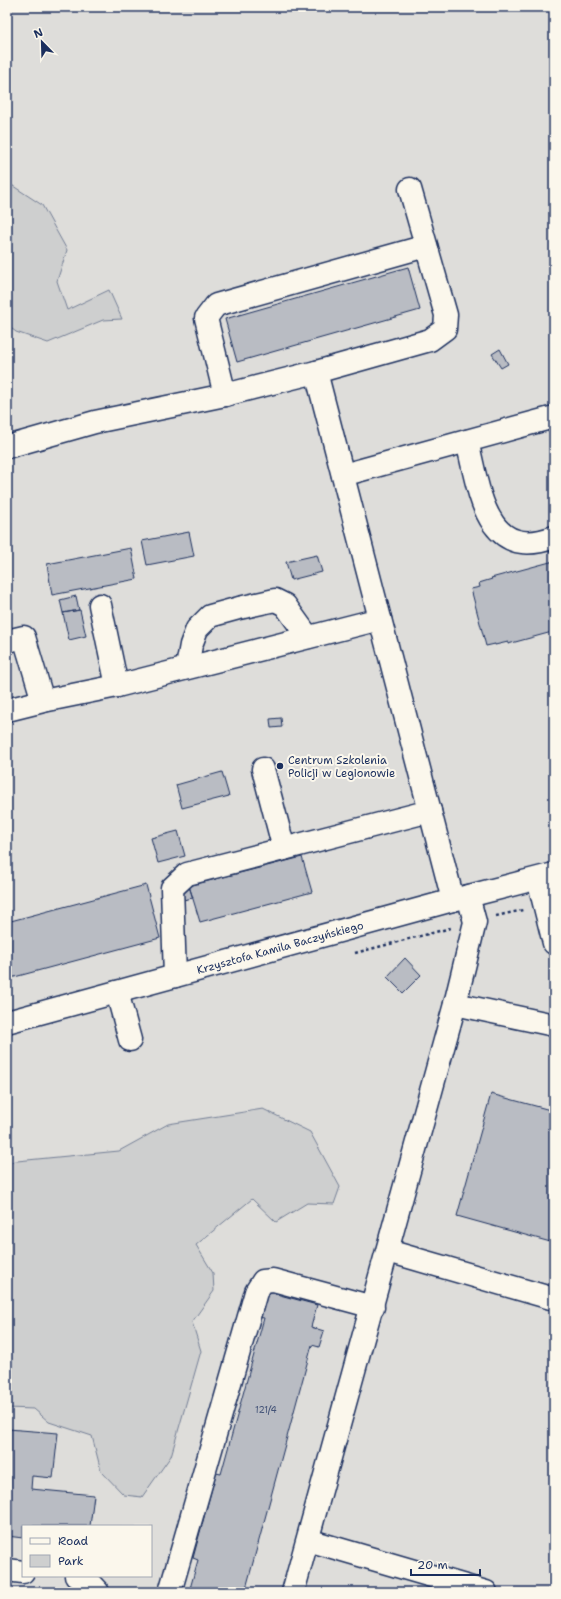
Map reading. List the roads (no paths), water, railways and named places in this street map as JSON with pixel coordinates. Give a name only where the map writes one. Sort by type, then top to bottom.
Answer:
[{"type":"lane","points":[[7,447],[94,422],[225,395],[316,372],[430,340],[445,329],[446,315],[410,189]]},
{"type":"lane","points":[[225,395],[206,318],[216,305],[426,246]]},
{"type":"lane","points":[[293,1592],[373,1307],[455,1004],[475,922],[460,898],[430,811],[344,475],[316,372]]},
{"type":"lane","points":[[344,475],[554,417]]},
{"type":"lane","points":[[467,441],[484,508],[494,526],[505,536],[525,543],[540,542],[554,537]]},
{"type":"lane","points":[[187,667],[191,645],[197,629],[210,616],[239,608],[274,600],[285,605],[308,637]]},
{"type":"lane","points":[[100,605],[117,686]]},
{"type":"lane","points":[[7,710],[117,686],[380,619]]},
{"type":"lane","points":[[7,641],[24,637],[43,701]]},
{"type":"lane","points":[[263,769],[284,849]]},
{"type":"lane","points":[[175,976],[172,888],[187,874],[430,811]]},
{"type":"lane","points":[[546,876],[554,943]]},
{"type":"lane","name":"Krzysztofa Kamila Baczyńskiego","points":[[7,1022],[460,898],[546,876]]},
{"type":"lane","points":[[117,992],[130,1040]]},
{"type":"lane","points":[[455,1004],[554,1025]]},
{"type":"lane","points":[[388,1251],[554,1299]]},
{"type":"lane","points":[[170,1592],[256,1292],[263,1281],[274,1280],[373,1307]]},
{"type":"lane","points":[[308,1540],[486,1592]]},
{"type":"lane","points":[[7,1570],[22,1572]]},
{"type":"lane","points":[[84,1577],[98,1592]]},
{"type":"place","name":"Centrum Szkolenia Policji w Legionowie","points":[[280,766]]}]
